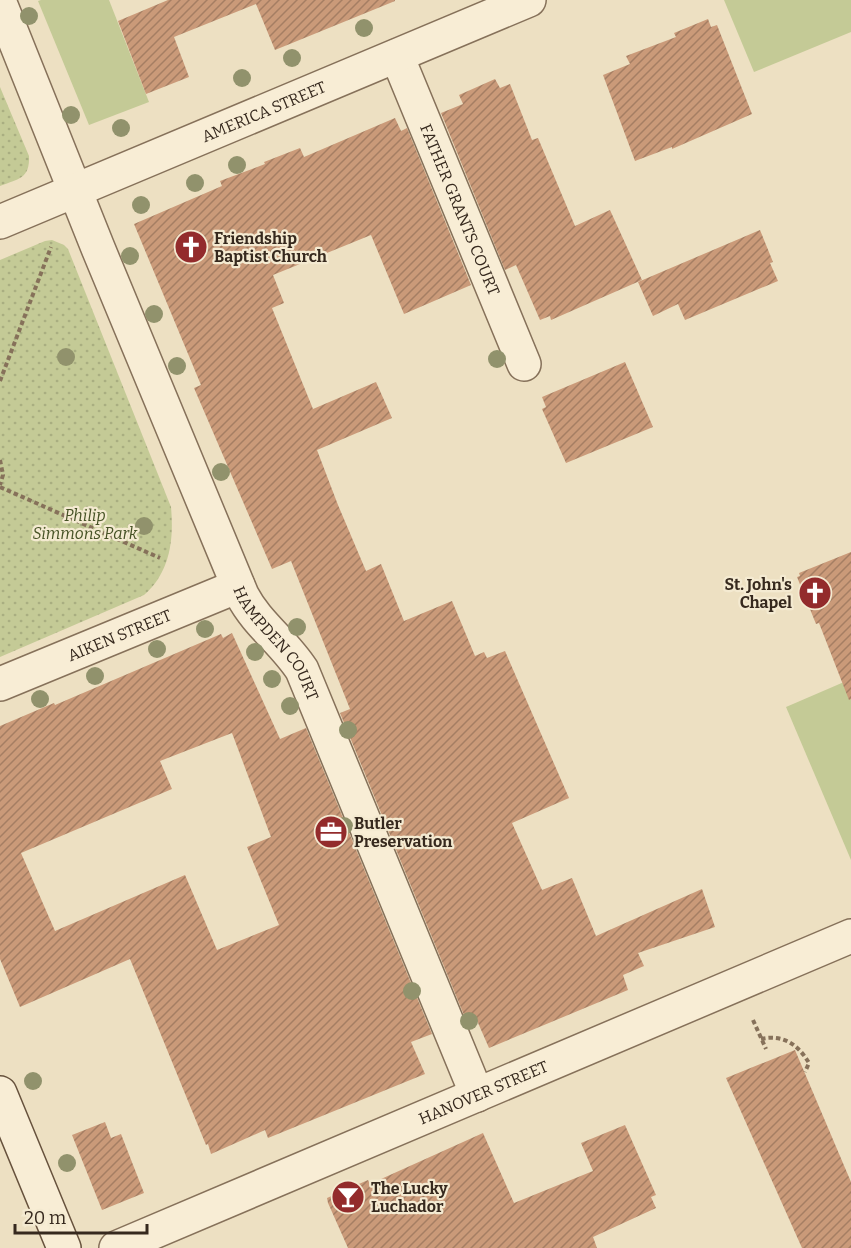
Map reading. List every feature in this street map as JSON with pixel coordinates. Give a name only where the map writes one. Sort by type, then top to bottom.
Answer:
[{"type":"street","name":"AMERICA STREET","points":[[0,222],[529,0]]},
{"type":"street","name":"HAMPDEN COURT","points":[[0,3],[238,586],[255,616],[281,642],[302,670],[477,1095]]},
{"type":"street","name":"FATHER GRANTS COURT","points":[[397,56],[524,364]]},
{"type":"street","name":"AIKEN STREET","points":[[0,684],[238,586]]},
{"type":"street","name":"HANOVER STREET","points":[[116,1248],[851,936]]},
{"type":"street","points":[[0,1093],[64,1248]]},
{"type":"path","points":[[0,381],[51,247]]},
{"type":"path","points":[[0,460],[3,475],[0,486],[160,558]]},
{"type":"path","points":[[750,1015],[766,1049]]},
{"type":"path","points":[[761,1039],[774,1036],[790,1042],[809,1062],[805,1072]]},
{"type":"green space","points":[[109,0],[149,102],[89,125],[38,1]]},
{"type":"green space","points":[[724,0],[851,0],[851,32],[754,72]]},
{"type":"green space","points":[[0,87],[29,156],[29,164],[22,177],[0,186]]},
{"type":"green space","name":"Philip Simmons Park","points":[[52,240],[68,249],[171,507],[171,543],[160,576],[144,595],[0,657],[0,260]]},
{"type":"green space","points":[[851,679],[851,860],[786,707]]},
{"type":"building","points":[[168,0],[395,1],[275,50],[256,4],[174,37],[189,77],[146,94],[118,21]]},
{"type":"building","points":[[708,19],[711,27],[717,25],[752,114],[672,149],[672,147],[635,161],[603,75],[630,64],[626,56],[676,37],[674,33]]},
{"type":"building","points":[[495,79],[500,88],[510,84],[532,140],[538,138],[575,226],[610,210],[642,280],[551,320],[550,316],[540,320],[516,265],[505,270],[441,113],[463,104],[459,95]]},
{"type":"building","points":[[395,118],[401,131],[407,128],[471,285],[404,314],[371,235],[273,275],[284,303],[272,308],[313,409],[376,382],[392,418],[317,450],[338,505],[366,571],[381,564],[404,621],[452,601],[475,656],[484,652],[487,658],[505,651],[569,798],[512,823],[542,890],[572,878],[596,936],[702,889],[715,927],[638,953],[644,966],[623,975],[628,990],[489,1048],[475,1016],[466,1020],[340,713],[350,709],[291,561],[272,569],[194,388],[201,385],[134,224],[222,186],[220,181],[265,164],[264,162],[300,148],[304,157]]},
{"type":"building","points":[[760,230],[778,281],[685,320],[678,304],[653,316],[638,282]]},
{"type":"building","points":[[625,362],[653,427],[566,463],[542,409],[546,407],[542,397]]},
{"type":"building","name":"St. John's Chapel","points":[[851,552],[851,699],[849,700],[819,623],[816,624],[797,577],[800,576],[799,573]]},
{"type":"building","points":[[232,633],[280,739],[306,728],[432,1034],[411,1042],[425,1074],[268,1138],[265,1130],[211,1154],[130,959],[20,1007],[0,959],[0,726],[221,634],[223,638]],"holes":[[[232,733],[271,837],[247,847],[279,925],[217,950],[185,875],[55,931],[21,853],[172,789],[160,761]]]},
{"type":"building","points":[[795,1050],[851,1182],[851,1248],[802,1248],[726,1078]]},
{"type":"building","points":[[105,1122],[111,1138],[121,1134],[144,1193],[102,1210],[72,1135]]},
{"type":"building","points":[[625,1125],[656,1195],[651,1197],[656,1208],[593,1237],[597,1248],[348,1248],[328,1203],[327,1198],[368,1180],[370,1184],[483,1133],[514,1203],[593,1171],[581,1143]]},
{"type":"place","name":"Friendship Baptist Church","points":[[191,247]]},
{"type":"place","name":"St. John's Chapel","points":[[815,593]]},
{"type":"place","name":"Butler Preservation","points":[[331,832]]},
{"type":"place","name":"The Lucky Luchador","points":[[348,1197]]}]
